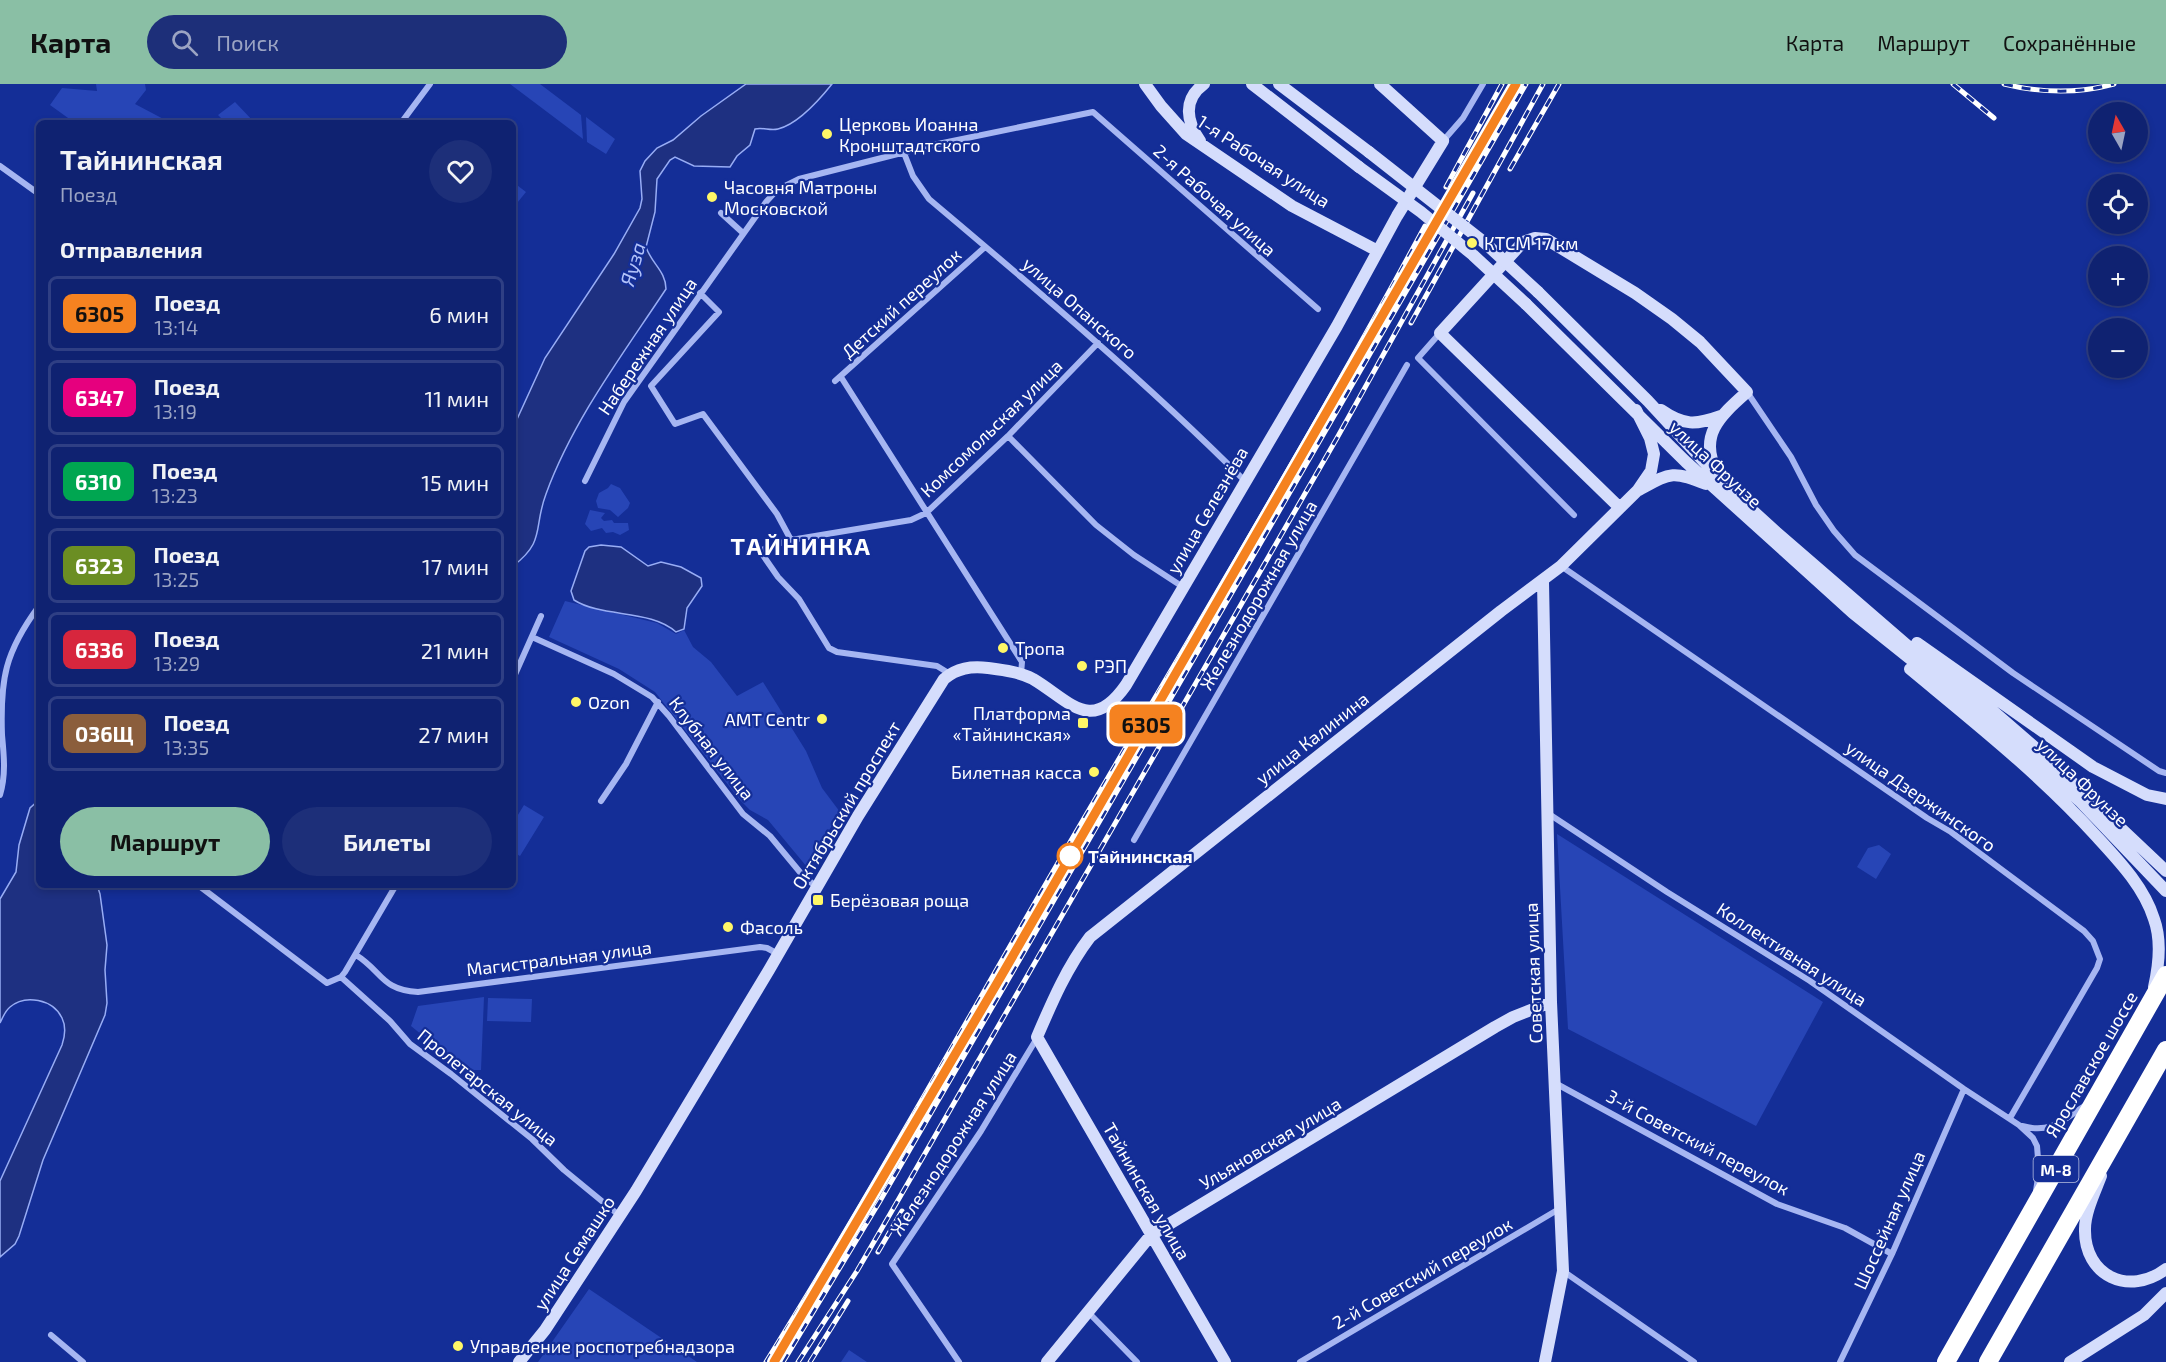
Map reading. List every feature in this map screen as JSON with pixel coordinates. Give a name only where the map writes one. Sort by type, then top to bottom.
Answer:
[{"type":"highway","name":"Ярославское шоссе","points":[[1946,1362],[2166,975]]},
{"type":"highway","name":"М-8","points":[[1988,1362],[2166,1050]]},
{"type":"main road","name":"1-я Рабочая улица","points":[[1145,84],[1186,134],[1293,206],[1378,251]]},
{"type":"main road","points":[[1203,145],[1191,126],[1188,112],[1191,98],[1204,84]]},
{"type":"main road","name":"улица Фрунзе","points":[[1244,84],[1256,87],[1430,219],[1473,255],[1636,410],[1686,462],[1719,485],[1831,587],[2081,802],[2166,891]]},
{"type":"main road","name":"улица Фрунзе","points":[[1280,84],[1485,243],[1648,401],[1719,485]]},
{"type":"main road","points":[[1380,84],[1443,141]]},
{"type":"main road","name":"улица Селезнёва","points":[[1021,674],[1079,710],[1089,711],[1102,708],[1115,699],[1126,685],[1337,326],[1397,216],[1443,141]]},
{"type":"main road","points":[[1619,507],[1440,333],[1523,242],[1544,238],[1635,293],[1700,342],[1747,392],[1721,416],[1713,429],[1710,448],[1719,485],[1676,474],[1661,477],[1638,490]]},
{"type":"main road","points":[[1648,401],[1668,415],[1686,423],[1703,422],[1721,416]]},
{"type":"main road","points":[[1636,410],[1650,438],[1654,454],[1651,471],[1638,490]]},
{"type":"main road","name":"улица Калинина","points":[[1037,1037],[1061,983],[1090,937],[1501,611],[1543,582],[1638,490]]},
{"type":"main road","name":"Советская улица","points":[[1543,582],[1551,1002],[1563,1271],[1545,1362]]},
{"type":"main road","points":[[1831,587],[2093,767],[2147,795],[2166,799]]},
{"type":"main road","points":[[1831,587],[1881,645],[1984,730],[2056,795],[2123,865],[2151,911],[2159,940],[2158,970],[2149,1006]]},
{"type":"main road","name":"улица Фрунзе","points":[[1831,587],[1994,712],[2164,868]]},
{"type":"main road","points":[[950,674],[972,667],[1021,674]]},
{"type":"main road","name":"Октябрьский проспект","points":[[636,1191],[864,806],[933,695],[950,674]]},
{"type":"main road","name":"Ульяновская улица","points":[[1048,1362],[1151,1235],[1495,1027],[1551,1002]]},
{"type":"main road","name":"Тайнинская улица","points":[[1037,1037],[1225,1362]]},
{"type":"main road","points":[[2115,1139],[2089,1210],[2085,1227],[2086,1245],[2092,1260],[2100,1269],[2108,1276],[2120,1281],[2133,1282],[2147,1279],[2166,1269]]},
{"type":"main road","name":"улица Семашко","points":[[519,1362],[545,1330],[636,1191]]},
{"type":"main road","points":[[2070,1362],[2144,1315],[2166,1293]]},
{"type":"street","points":[[403,120],[430,84]]},
{"type":"street","points":[[1443,141],[1456,123],[1463,118],[1483,84]]},
{"type":"street","name":"Набережная улица","points":[[585,481],[624,402],[743,233],[777,190],[790,182],[904,153],[1094,112]]},
{"type":"street","name":"2-я Рабочая улица","points":[[1094,112],[1318,309]]},
{"type":"street","name":"улица Опанского","points":[[904,153],[913,176],[929,199],[1098,343],[1194,430],[1245,481]]},
{"type":"street","points":[[0,166],[36,192]]},
{"type":"street","points":[[721,213],[743,233]]},
{"type":"street","name":"Детский переулок","points":[[926,513],[838,379],[986,247]]},
{"type":"street","points":[[700,293],[719,312],[651,386],[675,424],[703,414],[777,514],[791,540]]},
{"type":"street","points":[[1440,333],[1419,358],[1574,515]]},
{"type":"street","name":"Комсомольская улица","points":[[950,674],[937,666],[832,650],[799,599],[778,577],[760,551],[791,540],[911,520],[926,513],[1008,436],[1098,343]]},
{"type":"street","name":"Железнодорожная улица","points":[[1134,840],[1407,365]]},
{"type":"street","points":[[1747,392],[1786,448],[1820,512],[1855,555],[2013,674],[2159,771],[2166,773]]},
{"type":"street","points":[[1008,436],[1096,525],[1134,555],[1183,587]]},
{"type":"street","points":[[926,513],[1022,662],[1021,674]]},
{"type":"street","name":"улица Дзержинского","points":[[1561,566],[1927,818],[1951,832],[2084,931],[2093,942],[2100,959],[2097,968],[2010,1118]]},
{"type":"street","points":[[0,795],[4,775],[1,699],[8,660],[22,630],[36,610]]},
{"type":"street","points":[[516,672],[541,616]]},
{"type":"street","name":"Клубная улица","points":[[532,637],[614,674],[643,690],[658,702],[743,814],[770,836],[806,880],[817,887]]},
{"type":"street","points":[[602,801],[626,764],[658,702]]},
{"type":"street","name":"Коллективная улица","points":[[1546,812],[1667,892],[1810,981],[2019,1125],[2033,1138],[2038,1155],[2039,1171],[2033,1209]]},
{"type":"street","points":[[202,888],[327,983],[341,977],[394,888]]},
{"type":"street","name":"Магистральная улица","points":[[356,955],[371,965],[387,984],[397,989],[418,992],[760,947],[778,954]]},
{"type":"street","name":"Пролетарская улица","points":[[341,977],[386,1017],[411,1044],[532,1139],[564,1170],[621,1216]]},
{"type":"street","name":"Железнодорожная улица","points":[[959,1362],[892,1264],[981,1131],[1037,1037]]},
{"type":"street","name":"3-й Советский переулок","points":[[1555,1083],[1778,1204],[1845,1228],[1892,1254]]},
{"type":"street","name":"Шоссейная улица","points":[[1840,1362],[1892,1254],[1964,1089]]},
{"type":"street","points":[[2019,1125],[2034,1129],[2054,1126],[2096,1098]]},
{"type":"street","name":"2-й Советский переулок","points":[[1300,1362],[1560,1209]]},
{"type":"street","points":[[1563,1271],[1694,1362]]},
{"type":"street","points":[[1089,1313],[1137,1362]]},
{"type":"street","points":[[51,1335],[83,1362]]},
{"type":"shaded area","points":[[96,84],[145,84],[146,90],[135,104],[165,120],[71,120],[50,105],[62,88],[97,91]]},
{"type":"shaded area","points":[[510,84],[540,84],[581,115],[583,139]]},
{"type":"shaded area","points":[[235,102],[252,120],[223,120],[218,115]]},
{"type":"shaded area","points":[[586,117],[615,139],[606,154],[587,142]]},
{"type":"shaded area","points":[[516,184],[526,192],[516,204]]},
{"type":"shaded area","points":[[611,484],[620,488],[630,503],[618,517],[610,510],[598,508],[596,501],[599,493]]},
{"type":"shaded area","points":[[590,510],[605,513],[601,518],[604,521],[628,523],[629,530],[620,535],[613,532],[606,533],[602,528],[591,531],[585,524]]},
{"type":"shaded area","points":[[565,601],[657,623],[676,634],[684,630],[693,647],[711,662],[737,696],[763,682],[806,751],[822,788],[840,812],[807,867],[768,820],[750,810],[740,800],[655,692],[619,669],[549,637]]},
{"type":"shaded area","points":[[524,805],[544,817],[520,856],[516,854],[516,818]]},
{"type":"shaded area","points":[[1557,834],[1823,1002],[1756,1126],[1568,1029]]},
{"type":"shaded area","points":[[1879,845],[1891,854],[1876,879],[1857,867],[1868,848]]},
{"type":"shaded area","points":[[484,997],[481,1070],[465,1070],[411,1026],[418,1006]]},
{"type":"shaded area","points":[[488,998],[532,999],[531,1022],[487,1021]]},
{"type":"shaded area","points":[[589,1289],[697,1362],[538,1362]]},
{"type":"shaded area","points":[[849,1350],[867,1362],[841,1362]]},
{"type":"water","name":"Яуза","points":[[746,84],[832,84],[815,104],[793,122],[778,129],[755,129],[750,145],[737,156],[730,167],[694,166],[675,157],[670,160],[657,179],[655,212],[646,247],[664,277],[666,289],[584,414],[546,494],[535,541],[516,563],[516,421],[545,358],[614,254],[640,208],[642,199],[640,171],[645,161],[657,148],[673,140],[701,116]]},
{"type":"water","points":[[601,545],[621,547],[648,566],[661,562],[681,567],[701,578],[702,586],[687,608],[684,629],[676,632],[653,620],[585,606],[574,600],[571,591],[585,551],[589,547]]},
{"type":"water","points":[[36,803],[36,888],[98,888],[107,945],[105,970],[107,1003],[105,1015],[43,1160],[19,1236],[15,1244],[0,1257],[0,1181],[62,1045],[65,1028],[58,1012],[52,1006],[38,1000],[16,1003],[7,1010],[0,1023],[0,899],[16,872],[19,845],[30,808]]},
{"type":"railway","points":[[1446,187],[1502,84]]},
{"type":"railway","points":[[783,1362],[880,1201],[1526,84]]},
{"type":"railway","points":[[1411,323],[1543,84]]},
{"type":"railway","points":[[1510,169],[1559,84]]},
{"type":"railway","points":[[1953,84],[1994,118]]},
{"type":"railway","points":[[2004,84],[2059,91],[2114,84]]},
{"type":"railway","points":[[1426,240],[1488,133]]},
{"type":"railway","points":[[798,1362],[857,1271],[893,1209],[1337,438],[1473,193]]},
{"type":"railway","points":[[766,1362],[882,1169],[1250,536],[1425,226]]},
{"type":"railway","points":[[878,1252],[902,1211]]},
{"type":"railway","points":[[810,1362],[848,1301]]},
{"type":"train","name":"6305","points":[[774,1362],[996,985],[1516,84]]},
{"type":"place","name":"Церковь Иоанна Кронштадтского","points":[[827,134]]},
{"type":"place","name":"Часовня Матроны Московской","points":[[712,197]]},
{"type":"place","name":"КТСМ 17 км","points":[[1472,243]]},
{"type":"place","name":"Тропа","points":[[1003,648]]},
{"type":"place","name":"РЭП","points":[[1082,666]]},
{"type":"place","name":"Ozon","points":[[576,702]]},
{"type":"place","name":"AMT Centr","points":[[822,719]]},
{"type":"place","name":"Платформа «Тайнинская»","points":[[1083,723]]},
{"type":"place","name":"Билетная касса","points":[[1094,772]]},
{"type":"place","name":"Тайнинская","points":[[1070,856]]},
{"type":"place","name":"Берёзовая роща","points":[[818,900]]},
{"type":"place","name":"Фасоль","points":[[728,927]]},
{"type":"place","name":"Управление роспотребнадзора","points":[[458,1346]]},
{"type":"district","name":"ТАЙНИНКА","points":[[801,545]]}]
